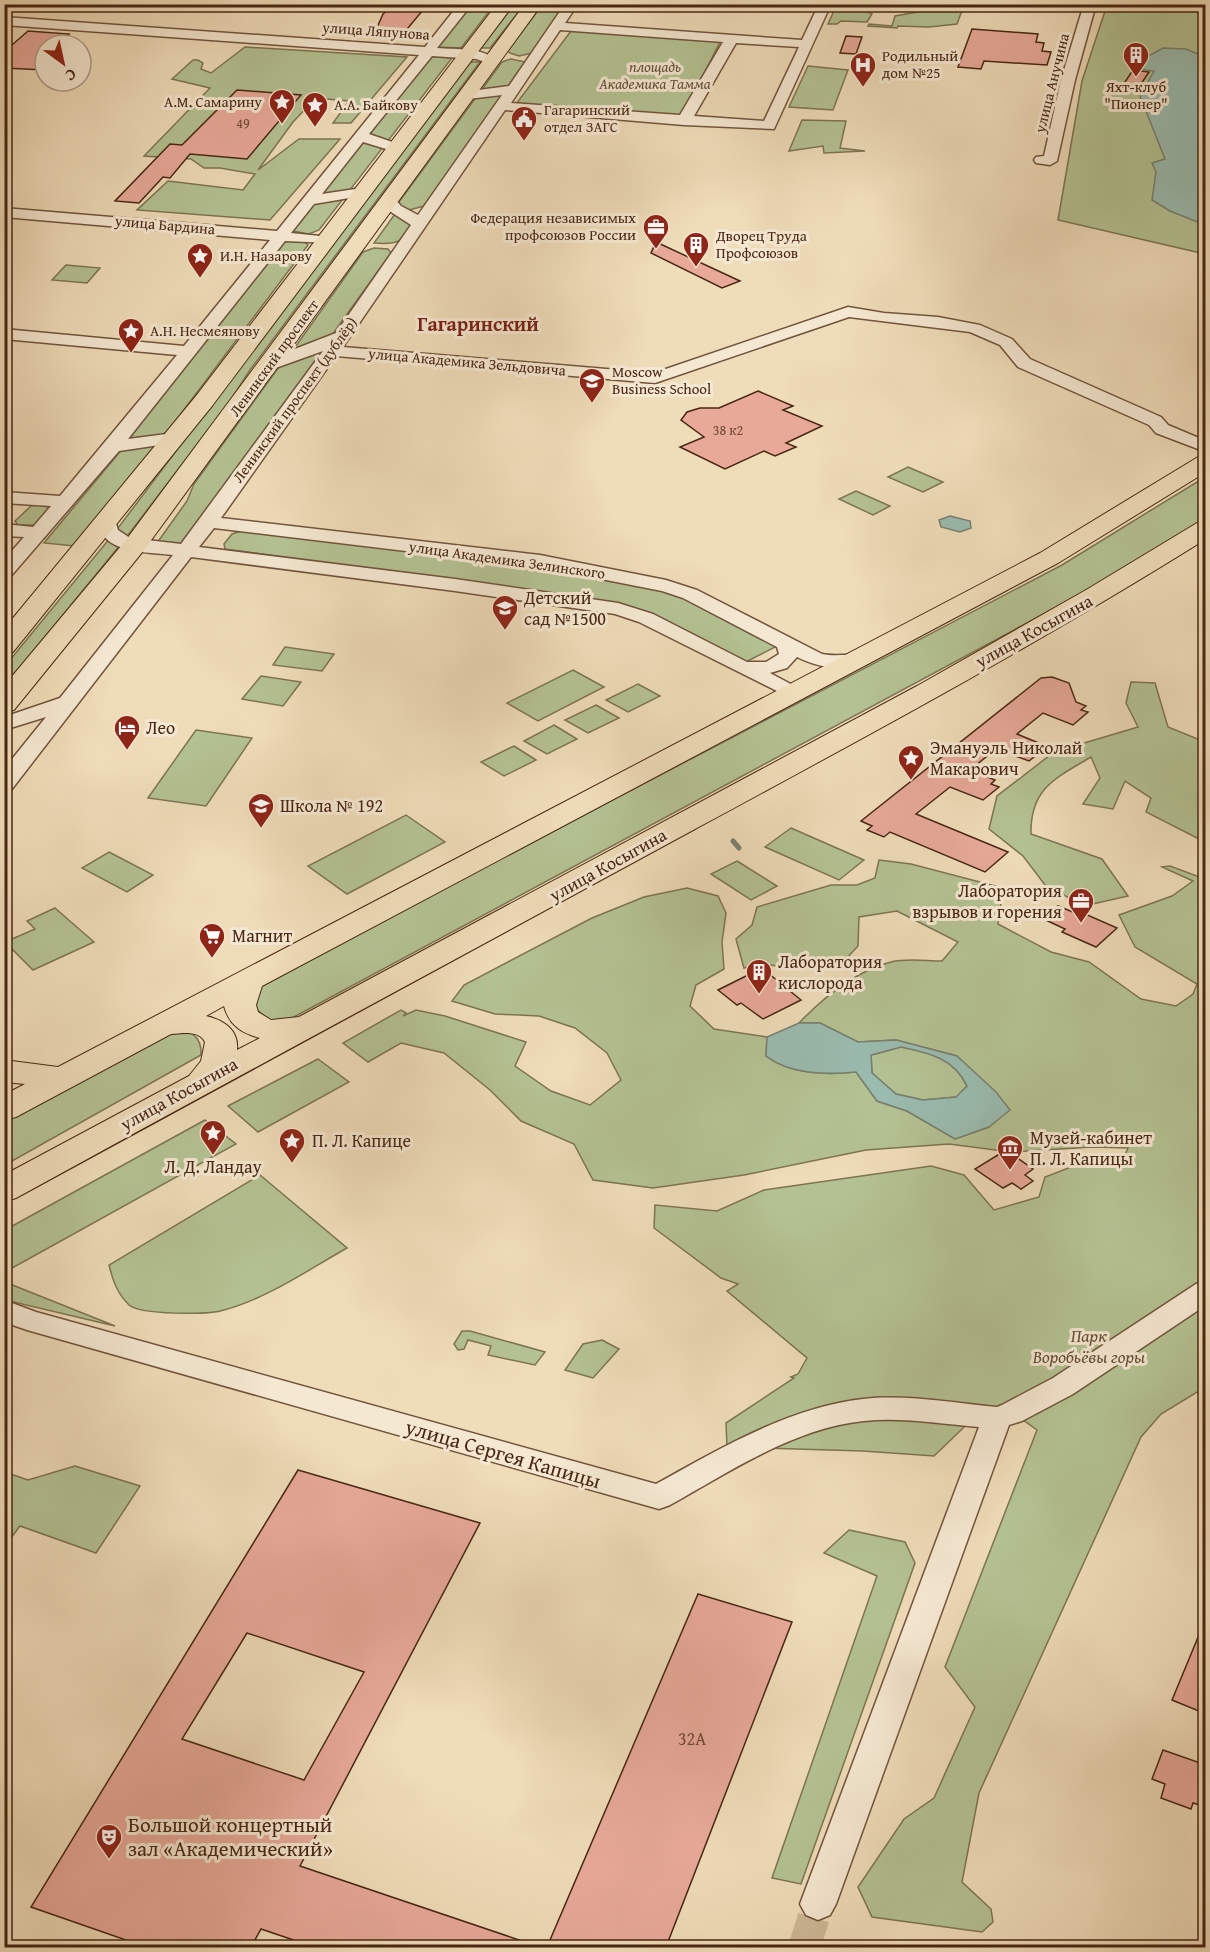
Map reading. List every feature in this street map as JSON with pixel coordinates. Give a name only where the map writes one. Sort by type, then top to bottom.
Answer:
[{"type":"main road","name":"Ленинский проспект","points":[[4,646],[174,438],[506,4]]},
{"type":"main road","name":"Ленинский проспект","points":[[4,704],[135,545],[270,365],[534,4]]},
{"type":"main road","points":[[4,1108],[1049,558],[1206,462]]},
{"type":"main road","name":"улица Косыгина","points":[[4,1190],[201,1081],[528,909],[900,706],[1115,585],[1206,528]]},
{"type":"main road","points":[[250,979],[241,992],[239,1005],[240,1014],[247,1022],[258,1028],[274,1031],[307,1025]]},
{"type":"main road","points":[[156,1028],[191,1022],[215,1031],[221,1041],[221,1052],[216,1064],[201,1081]]},
{"type":"main road","points":[[4,1071],[62,1078]]},
{"type":"street","points":[[4,572],[113,446],[466,4]]},
{"type":"street","name":"Ленинский проспект (дублёр)","points":[[4,784],[210,520],[515,89],[572,4]]},
{"type":"street","points":[[502,106],[769,126],[825,4]]},
{"type":"street","name":"улица Анучина","points":[[1041,160],[1050,161],[1068,80],[1089,4]]},
{"type":"street","name":"улица Ляпунова","points":[[4,21],[428,51],[482,56],[491,63]]},
{"type":"street","points":[[556,26],[807,44]]},
{"type":"street","points":[[684,121],[732,38]]},
{"type":"street","points":[[468,95],[515,89]]},
{"type":"street","points":[[360,136],[396,148]]},
{"type":"street","points":[[310,200],[363,192]]},
{"type":"street","points":[[390,202],[393,207],[415,218],[419,225]]},
{"type":"street","name":"улица Бардина","points":[[4,212],[325,240]]},
{"type":"street","name":"улица Академика Зельдовича","points":[[331,351],[655,378],[849,312],[974,328],[1006,342],[1024,363],[1155,421],[1161,429],[1206,447]]},
{"type":"street","points":[[4,334],[188,351]]},
{"type":"street","points":[[270,365],[283,357],[341,337]]},
{"type":"street","points":[[113,446],[174,438]]},
{"type":"street","points":[[10,497],[65,502]]},
{"type":"street","points":[[4,521],[20,506],[20,502],[10,497]]},
{"type":"street","name":"улица Академика Зелинского","points":[[210,520],[250,528],[492,555],[618,576],[679,589],[826,662],[854,660]]},
{"type":"street","name":"улица Академика Зелинского","points":[[107,521],[107,529],[111,534],[117,539],[135,545],[618,609],[645,618],[793,693]]},
{"type":"street","name":"улица Академика Зелинского","points":[[231,557],[219,549],[223,538],[240,529],[250,528]]},
{"type":"street","points":[[4,530],[38,533]]},
{"type":"street","name":"улица Академика Зелинского","points":[[743,667],[765,669],[785,660],[789,655],[786,644]]},
{"type":"street","points":[[4,724],[69,702]]},
{"type":"street","points":[[818,1904],[997,1418],[1012,1413],[1063,1386],[1206,1291]]},
{"type":"street","name":"улица Сергея Капицы","points":[[4,1310],[27,1320],[659,1497],[745,1449],[807,1423],[863,1410],[915,1410],[997,1418]]},
{"type":"green space","points":[[837,4],[854,5],[872,14],[867,22],[841,21],[837,24],[828,24]]},
{"type":"green space","points":[[469,5],[494,5],[461,48],[436,47]]},
{"type":"green space","points":[[514,5],[524,5],[490,48],[480,48]]},
{"type":"green space","points":[[542,5],[566,5],[532,53],[519,56],[510,53],[508,51]]},
{"type":"green space","points":[[925,5],[964,5],[957,24],[929,27],[898,26],[897,28],[868,26],[869,24],[892,26],[895,16],[923,11]]},
{"type":"green space","points":[[1107,5],[1205,5],[1205,254],[1058,220],[1082,81]]},
{"type":"green space","name":"площадь Академика Тамма","points":[[571,31],[721,40],[682,117],[516,104]]},
{"type":"green space","points":[[245,47],[407,57],[351,123],[333,123],[349,101],[316,98],[293,122],[258,170],[299,139],[340,139],[270,220],[137,210],[168,181],[243,190],[255,174],[220,168],[204,168],[191,159],[144,156],[210,88],[172,79],[193,60],[203,63],[201,69],[211,73]]},
{"type":"green space","points":[[429,56],[452,58],[319,230],[309,234],[293,231]]},
{"type":"green space","points":[[511,59],[525,62],[424,206],[409,210],[396,206],[502,62]]},
{"type":"green space","points":[[470,62],[480,62],[250,370],[228,404],[125,539],[115,532]]},
{"type":"green space","points":[[808,66],[848,70],[833,110],[789,107]]},
{"type":"green space","points":[[802,120],[846,121],[840,148],[865,151],[824,153],[823,146],[789,151]]},
{"type":"green space","points":[[395,214],[415,222],[399,241],[374,243]]},
{"type":"green space","points":[[287,240],[305,242],[308,245],[165,435],[128,441],[171,379],[280,244]]},
{"type":"green space","points":[[374,248],[388,249],[391,253],[327,342],[293,350],[363,252]]},
{"type":"green space","points":[[66,265],[100,268],[87,283],[52,280]]},
{"type":"green space","points":[[326,349],[183,543],[178,545],[157,543],[187,501],[194,484],[284,360]]},
{"type":"green space","points":[[159,443],[75,546],[44,543],[123,448]]},
{"type":"green space","points":[[908,467],[943,482],[923,492],[888,477]]},
{"type":"green space","points":[[1205,477],[1205,521],[1148,558],[292,1018],[271,1021],[247,1002],[253,988],[1062,565]]},
{"type":"green space","points":[[856,491],[890,506],[873,515],[839,499]]},
{"type":"green space","points":[[38,504],[51,508],[36,525],[18,525],[15,521],[31,506]]},
{"type":"green space","points":[[244,530],[546,568],[607,578],[684,596],[779,645],[744,663],[601,601],[225,549],[224,544],[232,534]]},
{"type":"green space","points":[[110,538],[120,545],[5,686],[5,666]]},
{"type":"green space","points":[[285,647],[334,654],[322,671],[273,665]]},
{"type":"green space","points":[[573,670],[604,687],[538,721],[507,703]]},
{"type":"green space","points":[[261,676],[301,682],[283,706],[242,699]]},
{"type":"green space","points":[[1131,682],[1155,683],[1168,727],[1205,742],[1205,842],[1146,812],[1151,798],[1125,781],[1113,809],[1083,804],[1100,778],[1091,757],[1056,778],[1040,795],[1032,818],[1031,834],[1102,859],[1128,896],[1084,906],[1045,885],[1023,856],[989,829],[997,796],[1054,752],[1138,727],[1126,703]]},
{"type":"green space","points":[[638,684],[660,696],[628,712],[606,700]]},
{"type":"green space","points":[[596,705],[619,718],[588,733],[565,720]]},
{"type":"green space","points":[[554,725],[577,739],[547,754],[524,741]]},
{"type":"green space","points":[[196,730],[252,738],[206,806],[148,798]]},
{"type":"green space","points":[[514,746],[536,760],[504,776],[481,762]]},
{"type":"green space","points":[[406,815],[445,842],[347,894],[308,866]]},
{"type":"green space","points":[[791,828],[864,860],[839,880],[765,847]]},
{"type":"green space","points":[[109,852],[153,875],[127,892],[82,868]]},
{"type":"green space","name":"Парк Воробьёвы горы","points":[[879,860],[911,864],[1003,888],[998,924],[1051,952],[1089,962],[1141,999],[1176,1006],[1193,994],[1197,984],[1135,947],[1119,915],[1172,896],[1193,881],[1162,867],[1170,866],[1205,879],[1205,1390],[1202,1389],[1161,1414],[1141,1437],[979,1793],[962,1882],[991,1909],[993,1922],[982,1932],[872,1917],[858,1887],[904,1819],[934,1798],[975,1707],[945,1667],[1037,1430],[1009,1410],[986,1406],[934,1456],[863,1451],[727,1447],[726,1423],[794,1378],[791,1377],[798,1374],[807,1358],[727,1291],[738,1284],[721,1278],[654,1228],[655,1205],[717,1211],[764,1190],[931,1166],[964,1175],[994,1210],[1039,1197],[1045,1177],[1084,1162],[1121,1164],[1128,1148],[1092,1147],[1011,1152],[949,1144],[866,1150],[744,1175],[653,1188],[593,1180],[574,1144],[521,1121],[490,1090],[444,1053],[401,1043],[368,1062],[343,1043],[401,1010],[406,1013],[403,1016],[416,1010],[445,1016],[526,1042],[515,1066],[551,1091],[590,1105],[621,1080],[607,1053],[575,1028],[539,1016],[495,1014],[452,1001],[464,985],[592,918],[644,897],[687,888],[718,896],[726,913],[722,942],[724,969],[696,985],[690,1006],[714,1029],[767,1037],[766,1056],[786,1067],[821,1073],[856,1072],[877,1101],[907,1111],[955,1139],[989,1127],[957,1056],[896,1040],[858,1042],[820,1023],[799,1023],[853,978],[878,966],[897,961],[942,961],[958,942],[897,911],[859,917],[858,946],[844,961],[784,967],[762,964],[744,968],[736,939],[752,925],[757,907],[831,885],[857,885],[875,878]]},
{"type":"green space","points":[[737,861],[777,886],[751,900],[711,874]]},
{"type":"green space","points":[[55,908],[94,942],[33,970],[5,942],[35,929],[27,921]]},
{"type":"green space","points":[[171,1029],[194,1035],[201,1048],[201,1055],[5,1165],[5,1116]]},
{"type":"green space","points":[[901,1047],[922,1051],[947,1062],[955,1068],[967,1086],[957,1097],[923,1100],[896,1094],[872,1073],[871,1055]]},
{"type":"green space","points":[[318,1059],[349,1082],[258,1132],[228,1106]]},
{"type":"green space","points":[[205,1120],[236,1144],[5,1272],[5,1230]]},
{"type":"green space","points":[[260,1175],[347,1248],[272,1291],[224,1310],[205,1313],[175,1313],[147,1311],[129,1305],[116,1286],[109,1265]]},
{"type":"green space","points":[[5,1282],[115,1326],[5,1300]]},
{"type":"green space","points":[[462,1331],[470,1331],[545,1352],[535,1365],[488,1355],[491,1346],[468,1340],[464,1349],[458,1350],[454,1344]]},
{"type":"green space","points":[[602,1340],[619,1349],[593,1378],[565,1370],[583,1344]]},
{"type":"green space","points":[[75,1466],[140,1486],[96,1553],[20,1526],[5,1546],[5,1472],[28,1480]]},
{"type":"green space","points":[[849,1530],[905,1542],[915,1563],[801,1884],[772,1878],[877,1576],[824,1553]]},
{"type":"water","points":[[1163,48],[1186,49],[1205,57],[1205,225],[1170,211],[1152,200],[1156,172],[1152,163],[1165,159],[1140,96],[1154,71],[1140,69],[1143,59]]},
{"type":"water","points":[[950,516],[970,521],[971,528],[960,532],[941,527],[939,520]]},
{"type":"water","points":[[799,1023],[820,1023],[858,1042],[896,1040],[957,1056],[996,1092],[1010,1110],[989,1127],[955,1139],[907,1111],[877,1101],[856,1072],[809,1072],[775,1062],[766,1056],[767,1037]],"holes":[[[901,1047],[940,1058],[955,1069],[967,1086],[956,1097],[923,1100],[896,1094],[872,1073],[871,1055]]]},
{"type":"building","points":[[395,4],[428,4],[403,34],[375,32],[383,14]]},
{"type":"building","points":[[972,29],[1038,34],[1036,42],[1044,43],[1042,51],[1051,52],[1047,65],[984,61],[981,69],[958,67]]},
{"type":"building","points":[[28,31],[55,33],[33,33],[33,69],[4,68],[4,52]]},
{"type":"building","points":[[846,36],[862,37],[856,54],[840,53]]},
{"type":"building","name":"Яхт-клуб \"Пионер\"","points":[[1133,70],[1149,72],[1139,87],[1123,85]]},
{"type":"building","points":[[237,90],[301,95],[247,159],[190,154],[170,178],[163,177],[139,203],[115,201],[170,144],[182,145]]},
{"type":"building","points":[[656,242],[740,281],[722,288],[651,253]]},
{"type":"building","points":[[758,391],[793,406],[783,410],[822,426],[786,443],[796,447],[775,456],[764,451],[725,469],[680,447],[704,437],[681,420],[687,412],[700,408],[719,408]]},
{"type":"building","points":[[1052,677],[1069,683],[1076,702],[1086,706],[1081,710],[1088,712],[1073,725],[1043,713],[1017,734],[1039,743],[1036,746],[1044,749],[1029,761],[996,749],[970,770],[995,780],[991,784],[999,787],[983,800],[950,787],[916,814],[1008,852],[985,872],[890,832],[884,837],[867,830],[872,826],[861,821],[1041,678]]},
{"type":"building","name":"Лаборатория взрывов и горения","points":[[1058,906],[1080,915],[1083,913],[1117,928],[1096,947],[1062,932],[1065,929],[1020,908],[1055,910]]},
{"type":"building","name":"Лаборатория кислорода","points":[[762,968],[801,1000],[763,1019],[741,1003],[737,1005],[718,990]]},
{"type":"building","points":[[1006,1150],[1033,1169],[1025,1175],[1033,1181],[1021,1189],[1012,1183],[1003,1188],[975,1169]]},
{"type":"building","points":[[298,1470],[480,1523],[300,1866],[534,1945],[533,1947],[314,1947],[261,1929],[251,1947],[146,1947],[31,1907]],"holes":[[[247,1633],[364,1672],[304,1780],[182,1739]]]},
{"type":"building","points":[[698,1594],[792,1622],[666,1947],[547,1947]]},
{"type":"building","points":[[1206,1618],[1206,1714],[1172,1700]]},
{"type":"building","points":[[1163,1750],[1206,1765],[1206,1790],[1200,1805],[1193,1803],[1191,1809],[1161,1798],[1165,1784],[1152,1779]]},
{"type":"waterway","points":[[733,841],[739,848]]},
{"type":"tunnel","points":[[804,1948],[818,1904]]},
{"type":"place","name":"Яхт-клуб \"Пионер\"","points":[[1136,78]]},
{"type":"place","name":"Родильный дом №25","points":[[863,88]]},
{"type":"place","name":"А.М. Самарину","points":[[282,125]]},
{"type":"place","name":"А.А. Байкову","points":[[315,128]]},
{"type":"place","name":"Гагаринский отдел ЗАГС","points":[[524,142]]},
{"type":"place","name":"Федерация независимых профсоюзов России","points":[[656,250]]},
{"type":"place","name":"Дворец Труда Профсоюзов","points":[[696,268]]},
{"type":"place","name":"И.Н. Назарову","points":[[200,279]]},
{"type":"place","name":"А.Н. Несмеянову","points":[[131,354]]},
{"type":"place","name":"Moscow Business School","points":[[592,404]]},
{"type":"place","name":"Детский сад №1500","points":[[505,631]]},
{"type":"place","name":"Лео","points":[[127,751]]},
{"type":"place","name":"Эмануэль Николай Макарович","points":[[911,781]]},
{"type":"place","name":"Школа № 192","points":[[261,829]]},
{"type":"place","name":"Лаборатория взрывов и горения","points":[[1081,924]]},
{"type":"place","name":"Магнит","points":[[212,959]]},
{"type":"place","name":"Лаборатория кислорода","points":[[759,995]]},
{"type":"place","name":"Л. Д. Ландау","points":[[213,1156]]},
{"type":"place","name":"П. Л. Капице","points":[[292,1164]]},
{"type":"place","name":"Музей-кабинет П. Л. Капицы","points":[[1010,1171]]},
{"type":"place","name":"Большой концертный зал «Академический»","points":[[109,1860]]},
{"type":"district","name":"Гагаринский","points":[[478,324]]}]
